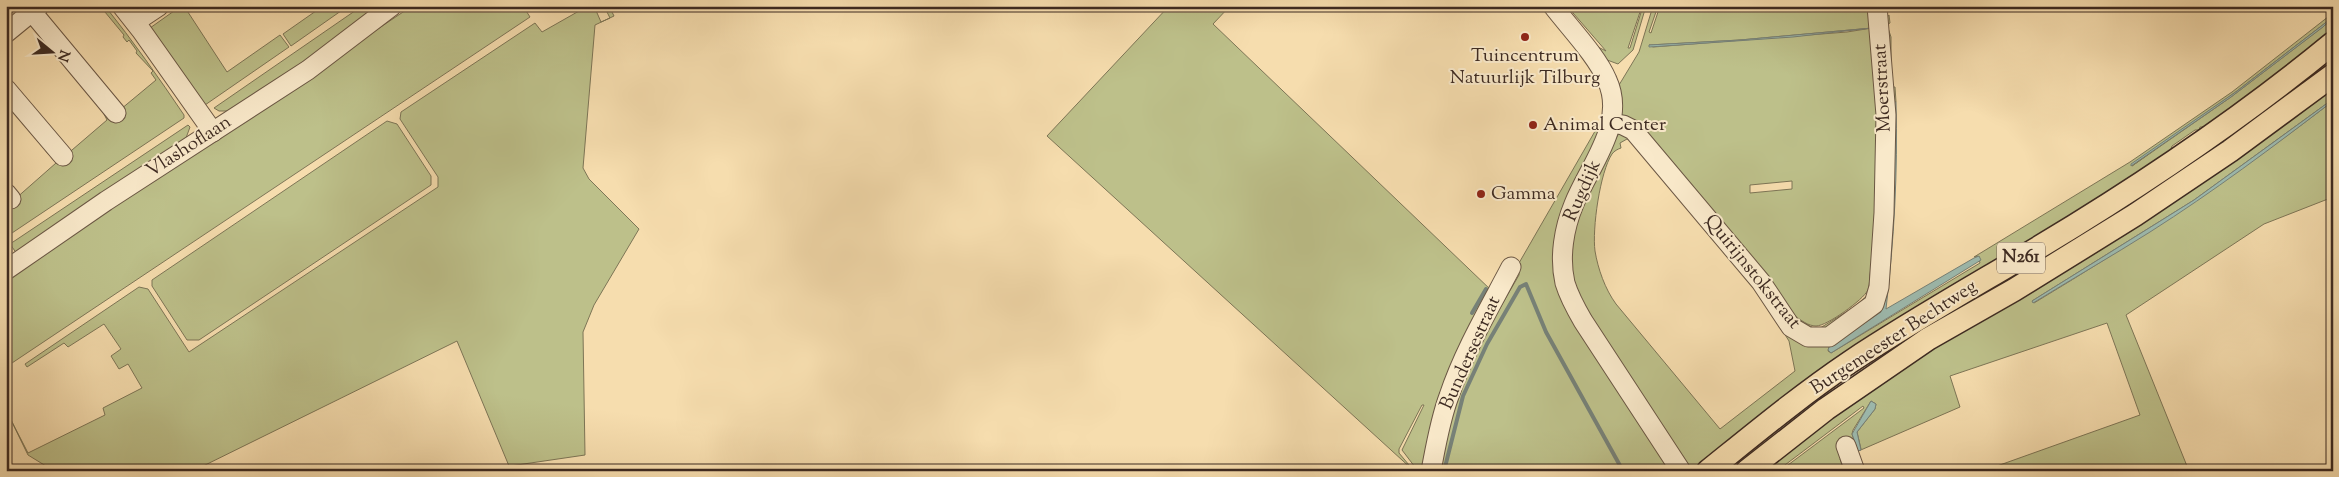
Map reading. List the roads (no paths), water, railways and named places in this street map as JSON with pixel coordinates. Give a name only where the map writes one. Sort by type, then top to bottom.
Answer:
[{"type":"main road","name":"Burgemeester Bechtweg","points":[[1708,471],[1848,363],[1922,315],[2026,255],[2122,196],[2217,131],[2333,43]]},
{"type":"main road","name":"Burgemeester Bechtweg","points":[[1747,471],[1826,409],[1928,339],[2014,290],[2135,215],[2230,151],[2333,75]]},
{"type":"street","points":[[122,6],[213,132]]},
{"type":"street","points":[[135,22],[159,6]]},
{"type":"street","name":"Vlashoflaan","points":[[372,23],[392,6]]},
{"type":"street","name":"Vlashoflaan","points":[[6,270],[308,70],[398,6]]},
{"type":"street","name":"Rugdijk","points":[[1553,6],[1607,80],[1613,108],[1611,124],[1600,152],[1573,205],[1565,230],[1563,258],[1566,283],[1573,303],[1583,321],[1676,463]]},
{"type":"street","name":"Moerstraat","points":[[1877,6],[1886,115],[1885,170]]},
{"type":"street","points":[[6,34],[36,9],[116,113]]},
{"type":"street","points":[[6,89],[63,156]]},
{"type":"street","name":"Quirijnstokstraat","points":[[1611,124],[1623,125],[1633,130],[1761,282],[1791,327],[1808,337],[1828,337],[1874,304],[1879,287],[1885,170]]},
{"type":"street","name":"Bundersestraat","points":[[1431,471],[1441,418],[1449,394],[1473,341],[1511,267]]},
{"type":"street","points":[[1846,446],[1855,471]]},
{"type":"water","points":[[2333,17],[2323,27],[2231,97],[2131,166],[2131,164],[2237,91]]},
{"type":"water","points":[[1872,28],[1793,37],[1649,47],[1649,45],[1740,40]]},
{"type":"water","points":[[2333,99],[2333,101],[2243,169],[2197,201],[2136,241],[2033,303],[2032,301],[2194,200]]},
{"type":"water","points":[[1892,102],[1896,102],[1896,180],[1886,309],[1974,258],[1979,256],[1981,260],[1831,353],[1828,350],[1829,347],[1881,312],[1888,257]]},
{"type":"water","points":[[1871,401],[1876,404],[1875,409],[1857,432],[1861,450],[1858,451],[1852,434]]},
{"type":"waterway","points":[[1444,471],[1463,396],[1487,344],[1520,287],[1526,284],[1546,332],[1623,471]]},
{"type":"waterway","points":[[1472,313],[1486,289]]},
{"type":"place","name":"Tuincentrum Natuurlijk Tilburg","points":[[1525,37]]},
{"type":"place","name":"Animal Center","points":[[1533,125]]},
{"type":"place","name":"Gamma","points":[[1481,194]]}]
